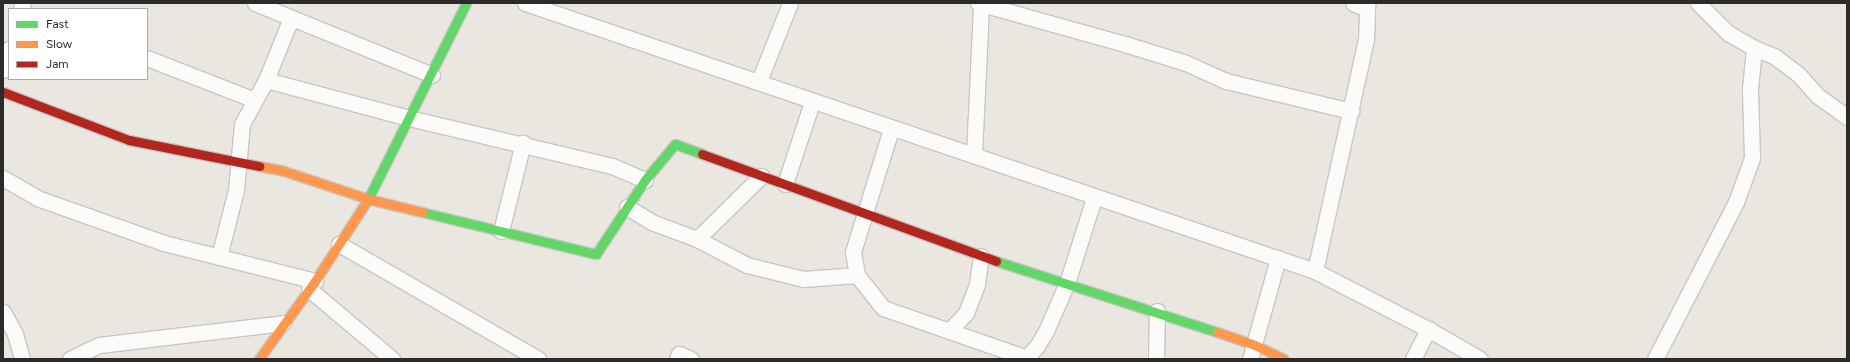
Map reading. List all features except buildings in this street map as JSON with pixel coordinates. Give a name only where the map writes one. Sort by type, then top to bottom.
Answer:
[{"type":"street","points":[[255,3],[432,75]]},
{"type":"street","points":[[259,359],[283,323],[312,285],[368,199],[432,75],[466,3]]},
{"type":"street","points":[[525,3],[759,81],[812,102],[1094,198],[1315,271],[1428,329],[1480,359]]},
{"type":"street","points":[[759,81],[790,3]]},
{"type":"street","points":[[1315,271],[1366,40],[1367,6],[1353,3]]},
{"type":"street","points":[[1698,3],[1728,33],[1754,48],[1774,56],[1798,74],[1818,96],[1847,117]]},
{"type":"street","points":[[974,156],[979,4],[1125,44],[1186,63],[1226,80],[1351,111]]},
{"type":"street","points":[[219,257],[236,190],[242,124],[266,80],[291,18]]},
{"type":"street","points":[[1657,359],[1736,202],[1752,158],[1750,89],[1754,48]]},
{"type":"street","points":[[4,66],[8,52]]},
{"type":"street","points":[[148,58],[255,100]]},
{"type":"street","points":[[266,80],[409,118],[522,143],[612,166],[645,180]]},
{"type":"street","points":[[3,92],[129,140],[284,171],[368,199],[596,254],[645,180],[675,144],[981,256],[1157,311],[1253,352],[1284,359]]},
{"type":"street","points":[[785,184],[812,102]]},
{"type":"street","points":[[891,129],[863,213],[853,252],[858,275],[883,308],[1028,358],[1043,336],[1067,283],[1094,198]]},
{"type":"street","points":[[501,232],[522,143]]},
{"type":"street","points":[[697,239],[762,176]]},
{"type":"street","points":[[3,178],[36,198],[164,243],[219,257],[312,285],[392,359]]},
{"type":"street","points":[[627,207],[654,223],[697,239],[747,265],[803,279],[858,275]]},
{"type":"street","points":[[339,244],[534,358]]},
{"type":"street","points":[[950,330],[966,313],[978,284],[981,256]]},
{"type":"street","points":[[1253,352],[1278,258]]},
{"type":"street","points":[[1156,359],[1157,311]]},
{"type":"street","points":[[3,312],[15,334],[22,359]]},
{"type":"street","points":[[70,359],[99,345],[283,323]]},
{"type":"street","points":[[1413,359],[1428,329]]},
{"type":"street","points":[[677,359],[679,354],[691,359]]},
{"type":"traffic: fast","points":[[368,199],[466,3]]},
{"type":"traffic: fast","points":[[422,212],[596,254],[645,180],[675,144],[702,154]]},
{"type":"traffic: fast","points":[[996,261],[1217,332]]},
{"type":"traffic: slow","points":[[259,166],[284,171],[368,199],[422,212]]},
{"type":"traffic: slow","points":[[259,359],[315,281],[368,199]]},
{"type":"traffic: slow","points":[[1217,332],[1255,345],[1284,359]]},
{"type":"traffic: jam","points":[[3,92],[129,140],[259,166]]},
{"type":"traffic: jam","points":[[702,154],[996,261]]}]
